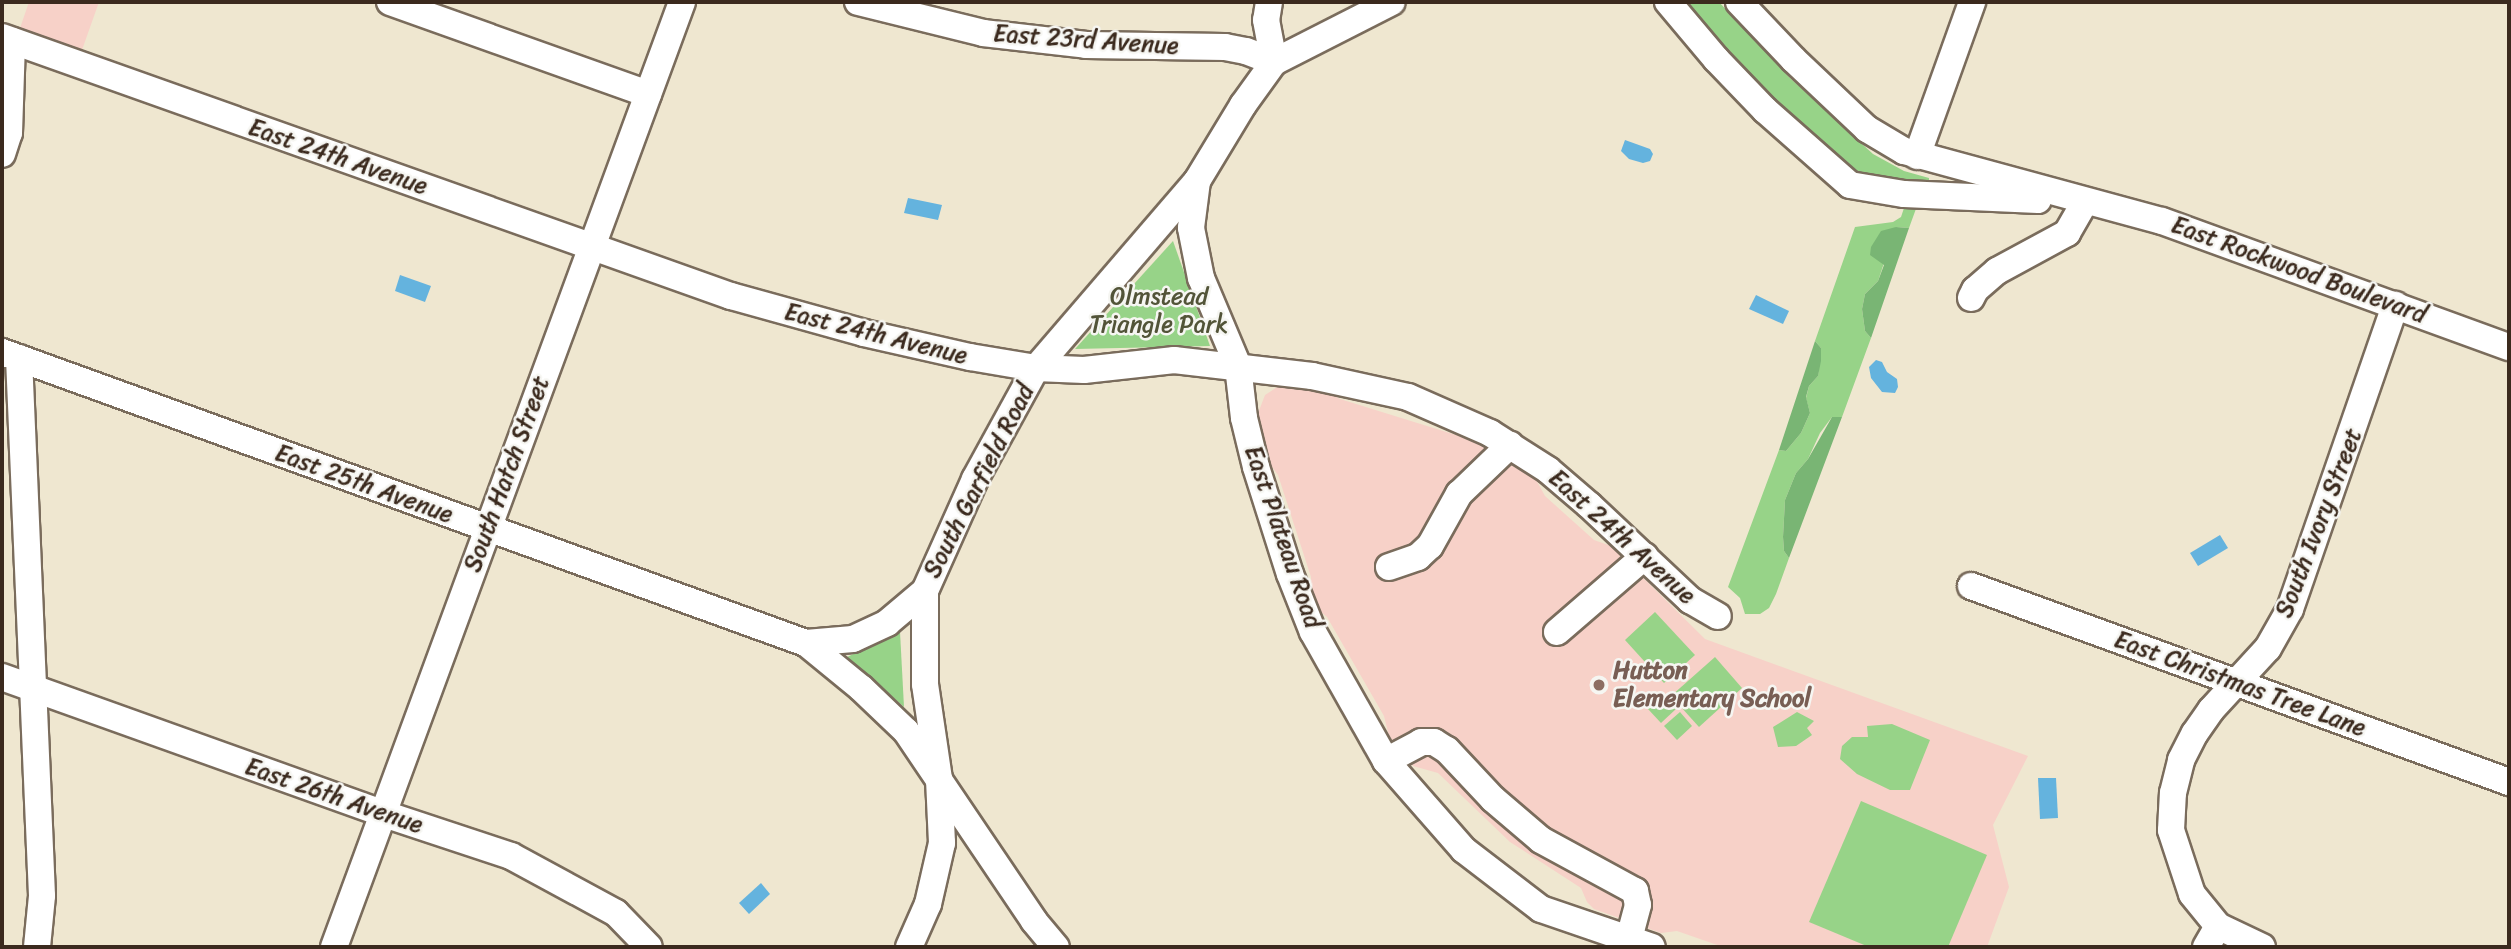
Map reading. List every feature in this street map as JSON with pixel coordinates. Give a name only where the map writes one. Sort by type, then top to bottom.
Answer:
[{"type":"street","points":[[390,2],[648,94]]},
{"type":"street","name":"South Hatch Street","points":[[334,947],[486,528],[682,2]]},
{"type":"street","name":"East 23rd Avenue","points":[[858,2],[983,33],[1086,45],[1225,47],[1246,51],[1274,62]]},
{"type":"street","points":[[1269,2],[1266,20],[1274,62]]},
{"type":"street","name":"South Garfield Road","points":[[909,947],[928,904],[942,843],[939,779],[925,684],[925,591],[975,479],[1036,368],[1197,181],[1243,105],[1274,62],[1392,2]]},
{"type":"street","name":"East Rockwood Boulevard","points":[[1668,2],[1716,59],[1765,110],[1850,185],[1904,194],[2085,202]]},
{"type":"street","name":"East Rockwood Boulevard","points":[[1739,2],[1793,59],[1867,129],[1888,143],[1917,156],[2162,220],[2509,347]]},
{"type":"street","points":[[1917,156],[1972,2]]},
{"type":"street","points":[[2,154],[9,133],[7,39]]},
{"type":"street","name":"East 24th Avenue","points":[[7,39],[731,296],[922,348],[1036,368],[1084,370],[1174,360],[1238,366],[1312,376],[1408,397],[1461,418],[1510,445],[1579,496],[1690,600],[1718,616]]},
{"type":"street","name":"East Plateau Road","points":[[1197,181],[1191,228],[1201,278],[1238,366],[1244,418],[1256,467],[1290,574],[1313,632],[1386,761],[1464,850],[1541,909],[1637,944]]},
{"type":"street","points":[[1971,298],[1975,290],[1997,271],[2067,233],[2085,202]]},
{"type":"street","name":"South Ivory Street","points":[[2212,937],[2179,862],[2171,830],[2173,793],[2181,761],[2195,733],[2211,710],[2238,684],[2268,648],[2290,609],[2395,305]]},
{"type":"street","points":[[10,355],[42,896],[37,947]]},
{"type":"street","name":"East 25th Avenue","points":[[10,355],[806,643],[861,688],[906,732],[939,779]]},
{"type":"street","points":[[1389,566],[1419,557],[1430,546],[1459,494],[1510,445]]},
{"type":"street","points":[[1558,632],[1645,556]]},
{"type":"street","name":"East Christmas Tree Lane","points":[[1971,586],[2509,782]]},
{"type":"street","name":"East 25th Avenue","points":[[806,643],[853,639],[887,623],[925,591]]},
{"type":"street","name":"East 26th Avenue","points":[[2,677],[384,814],[511,856],[616,913],[649,947]]},
{"type":"street","points":[[1386,761],[1422,742],[1434,742],[1447,750],[1493,799],[1541,840],[1634,891],[1638,905],[1637,944]]},
{"type":"street","points":[[939,779],[1034,921],[1056,947]]},
{"type":"street","points":[[2212,937],[2262,947]]},
{"type":"shaded area","points":[[29,2],[99,2],[82,50],[20,28]]},
{"type":"shaded area","name":"Hutton Elementary School","points":[[1282,384],[1323,389],[1340,399],[1485,444],[1534,476],[1545,496],[1594,540],[1611,546],[1705,639],[2028,756],[1993,825],[2009,887],[1987,947],[1723,947],[1677,931],[1661,933],[1594,909],[1587,902],[1581,888],[1510,842],[1438,773],[1413,766],[1389,736],[1384,716],[1327,617],[1314,606],[1310,594],[1311,577],[1278,475],[1266,459],[1255,421],[1265,395]]},
{"type":"green space","points":[[1679,2],[1719,2],[1790,78],[1873,154],[1904,171],[1929,178],[1929,181],[1862,178],[1785,114]]},
{"type":"green space","points":[[1905,205],[1917,206],[1909,228],[1896,227],[1878,281],[1865,294],[1862,309],[1865,331],[1871,338],[1842,417],[1832,417],[1820,433],[1808,459],[1796,473],[1785,500],[1783,537],[1784,551],[1789,558],[1776,594],[1769,608],[1760,614],[1745,614],[1740,598],[1728,587],[1779,450],[1786,451],[1801,433],[1810,413],[1806,398],[1809,386],[1818,376],[1821,348],[1815,341],[1855,227],[1893,222],[1901,217]]},
{"type":"green space","points":[[1896,227],[1909,228],[1871,338],[1865,331],[1862,309],[1865,294],[1878,281],[1884,265],[1870,255],[1871,247],[1881,231]]},
{"type":"green space","name":"Olmstead Triangle Park","points":[[1173,241],[1210,346],[1075,349]]},
{"type":"green space","points":[[1815,341],[1821,348],[1821,361],[1818,376],[1809,386],[1806,397],[1810,413],[1801,433],[1786,451],[1779,450]]},
{"type":"green space","points":[[1832,417],[1842,417],[1789,558],[1784,551],[1783,537],[1785,500],[1796,473],[1808,459]]},
{"type":"green space","points":[[1655,612],[1695,655],[1664,683],[1625,640]]},
{"type":"green space","points":[[900,632],[904,707],[847,657]]},
{"type":"green space","points":[[1715,657],[1742,688],[1699,727],[1671,696]]},
{"type":"green space","points":[[1665,695],[1677,708],[1661,723],[1648,709]]},
{"type":"green space","points":[[1680,712],[1692,726],[1677,740],[1664,726]]},
{"type":"green space","points":[[1797,712],[1814,721],[1807,728],[1812,735],[1796,746],[1778,747],[1773,727]]},
{"type":"green space","points":[[1892,724],[1930,740],[1910,790],[1890,790],[1857,774],[1840,759],[1842,746],[1852,737],[1868,737],[1867,726]]},
{"type":"green space","points":[[1861,801],[1987,855],[1948,947],[1869,947],[1809,922]]},
{"type":"water","points":[[1625,140],[1650,149],[1653,154],[1650,161],[1643,163],[1629,159],[1621,151]]},
{"type":"water","points":[[908,198],[942,205],[938,220],[904,213]]},
{"type":"water","points":[[400,275],[431,286],[425,302],[395,291]]},
{"type":"water","points":[[1756,295],[1789,311],[1783,324],[1749,309]]},
{"type":"water","points":[[1876,360],[1882,362],[1887,372],[1897,379],[1898,387],[1895,393],[1882,392],[1871,378],[1869,367]]},
{"type":"water","points":[[2220,535],[2228,548],[2198,566],[2190,553]]},
{"type":"water","points":[[2038,778],[2056,778],[2058,818],[2040,819]]},
{"type":"water","points":[[761,883],[770,894],[749,914],[739,903]]},
{"type":"place","name":"Hutton Elementary School","points":[[1599,685]]}]
